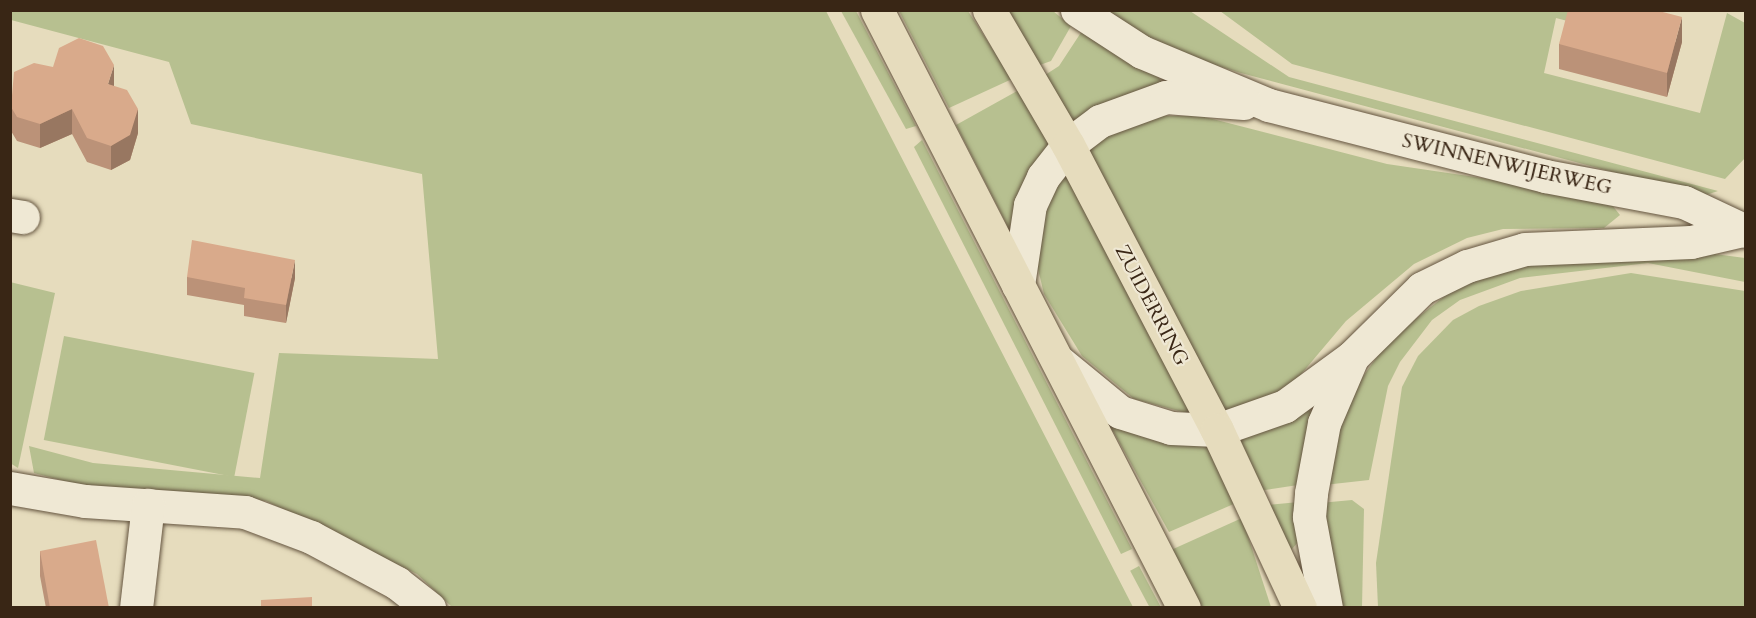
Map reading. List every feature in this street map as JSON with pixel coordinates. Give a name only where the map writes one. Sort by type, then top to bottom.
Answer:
[{"type":"main road","points":[[877,10],[1184,608]]},
{"type":"main road","name":"ZUIDERRING","points":[[989,10],[1068,145],[1216,430],[1300,608]]},
{"type":"street","name":"SWINNENWIJERWEG","points":[[1077,10],[1142,52],[1269,105],[1545,176],[1684,202],[1744,227]]},
{"type":"street","name":"SWINNENWIJERWEG","points":[[1018,285],[1030,205],[1042,177],[1068,145],[1100,121],[1166,97],[1269,105]]},
{"type":"street","name":"SWINNENWIJERWEG","points":[[1058,361],[1120,412],[1171,428],[1216,430],[1285,406],[1352,357],[1422,288],[1467,266],[1525,249],[1691,242],[1744,227]]},
{"type":"street","name":"SWINNENWIJERWEG","points":[[1326,608],[1310,517],[1311,493],[1324,423],[1352,357]]},
{"type":"street","points":[[10,488],[148,505],[245,512],[311,537],[397,583],[429,608]]},
{"type":"street","points":[[136,608],[148,505]]},
{"type":"green space","points":[[10,11],[826,11],[1133,607],[452,607],[417,574],[266,501],[87,487],[34,473],[29,446],[93,463],[260,478],[279,353],[438,359],[422,174],[191,124],[169,62],[11,20]]},
{"type":"green space","points":[[841,11],[856,11],[916,126],[906,129]]},
{"type":"green space","points":[[899,11],[968,11],[1012,79],[949,108]]},
{"type":"green space","points":[[1004,11],[1053,11],[1071,26],[1051,61],[1037,66]]},
{"type":"green space","points":[[1097,11],[1190,11],[1289,77],[1718,191],[1703,196],[1241,73],[1179,54]]},
{"type":"green space","points":[[1220,11],[1584,11],[1579,24],[1556,18],[1544,73],[1700,113],[1727,13],[1745,23],[1745,158],[1725,179],[1292,64]]},
{"type":"green space","points":[[1082,31],[1158,75],[1161,82],[1068,124],[1042,77],[1059,66]]},
{"type":"green space","points":[[1019,90],[1055,147],[1019,192],[1009,229],[956,125]]},
{"type":"green space","points":[[1155,116],[1201,116],[1387,164],[1577,192],[1612,205],[1620,215],[1604,228],[1503,229],[1467,238],[1414,264],[1346,321],[1297,379],[1269,401],[1220,415],[1083,152],[1120,126]]},
{"type":"green space","points":[[922,140],[1132,549],[1121,554],[914,147]]},
{"type":"green space","points":[[1065,164],[1194,415],[1134,399],[1082,356],[1044,294],[1033,248],[1040,213]]},
{"type":"green space","points":[[1707,253],[1745,258],[1745,282],[1648,263],[1520,278],[1460,300],[1432,320],[1400,362],[1388,386],[1369,480],[1324,485],[1336,422],[1357,385],[1389,340],[1455,288],[1493,273],[1560,257]]},
{"type":"green space","points":[[1631,273],[1745,291],[1745,607],[1378,607],[1376,563],[1402,387],[1418,356],[1453,320],[1479,306],[1521,291]]},
{"type":"green space","points":[[10,282],[55,293],[18,468],[10,463]]},
{"type":"green space","points":[[64,336],[254,373],[234,477],[44,440]]},
{"type":"green space","points":[[1308,409],[1312,413],[1298,485],[1258,491],[1233,435]]},
{"type":"green space","points":[[1109,424],[1206,441],[1236,503],[1169,532]]},
{"type":"green space","points":[[1352,500],[1364,509],[1362,607],[1342,607],[1320,503]]},
{"type":"green space","points":[[1299,502],[1300,540],[1291,550],[1266,505]]},
{"type":"green space","points":[[1242,518],[1271,607],[1202,607],[1171,550]]},
{"type":"green space","points":[[1139,566],[1161,607],[1150,608],[1130,571]]},
{"type":"building","points":[[1568,10],[1586,12],[1586,10],[1655,10],[1682,17],[1667,73],[1559,44]]},
{"type":"building","points":[[79,38],[103,46],[114,65],[108,84],[127,90],[138,109],[130,135],[111,146],[87,138],[72,109],[40,124],[17,117],[11,107],[14,72],[34,63],[53,67],[59,48]]},
{"type":"building","points":[[192,240],[295,260],[286,305],[244,298],[245,288],[187,277]]},
{"type":"building","points":[[96,540],[109,608],[50,608],[40,551]]},
{"type":"building","points":[[312,597],[312,608],[261,608],[261,600]]}]
